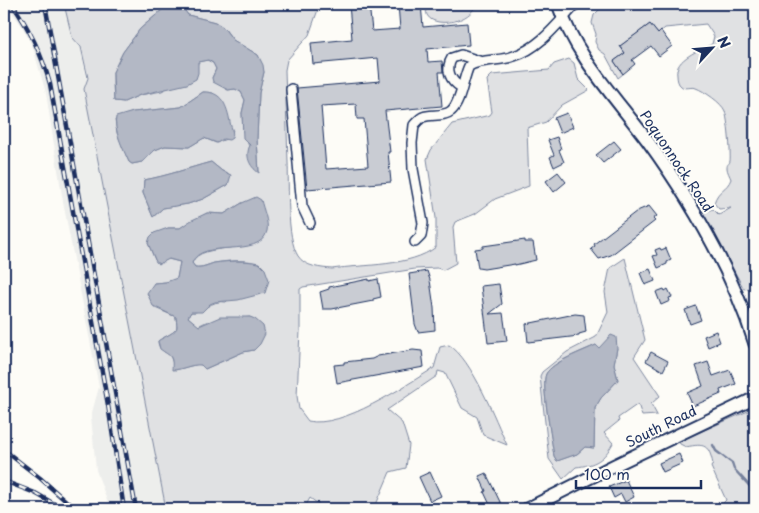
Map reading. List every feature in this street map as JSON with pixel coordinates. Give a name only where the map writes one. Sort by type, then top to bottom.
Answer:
[{"type":"main road","name":"Poquonnock Road","points":[[558,4],[568,29],[586,59],[649,143],[704,229],[736,291],[755,344]]},
{"type":"main road","name":"South Road","points":[[527,509],[755,398]]},
{"type":"street","points":[[415,242],[421,236],[423,223],[413,168],[412,143],[414,125],[422,117],[448,113],[452,110],[459,97],[469,66],[480,61],[512,57],[525,52],[540,41],[576,4]]},
{"type":"street","points":[[461,87],[453,81],[449,72],[449,64],[452,58],[461,55],[480,61]]},
{"type":"street","points":[[290,89],[302,206],[310,223]]},
{"type":"shaded area","points":[[6,4],[73,4],[166,509],[110,509],[96,470],[91,416],[99,387],[63,202],[46,93],[33,48],[22,26]]},
{"type":"shaded area","points":[[64,4],[320,4],[309,35],[287,60],[285,70],[289,210],[292,237],[298,256],[309,265],[332,269],[386,264],[413,258],[436,247],[436,218],[427,159],[431,150],[452,124],[490,115],[492,112],[487,80],[492,75],[549,70],[554,64],[569,59],[574,63],[578,79],[589,90],[562,105],[546,122],[527,128],[529,186],[495,199],[475,214],[455,222],[453,227],[456,263],[443,270],[437,268],[415,269],[300,289],[297,396],[299,409],[308,421],[322,422],[338,419],[390,395],[434,368],[440,347],[449,345],[458,352],[474,376],[507,445],[483,435],[477,417],[462,408],[445,373],[438,371],[437,376],[387,410],[402,423],[409,445],[406,468],[390,472],[375,507],[368,509],[325,509],[310,498],[304,509],[166,509],[84,89],[88,78],[81,47],[72,37]],"holes":[[[182,7],[188,15],[215,22],[225,29],[233,40],[258,55],[264,72],[259,93],[257,139],[259,172],[243,131],[242,113],[245,100],[241,92],[235,89],[228,90],[212,78],[216,69],[213,63],[207,60],[198,62],[197,69],[162,91],[140,95],[124,102],[114,101],[113,72],[123,52],[140,29],[163,9]],[[203,92],[213,93],[233,131],[226,139],[216,143],[204,138],[189,147],[165,146],[155,150],[142,162],[132,164],[129,162],[117,133],[115,120],[133,112],[181,107]],[[211,162],[222,171],[228,173],[228,185],[203,199],[188,204],[163,208],[153,217],[143,193],[144,180]],[[242,203],[263,208],[266,231],[262,239],[243,246],[206,252],[197,256],[192,263],[195,267],[225,261],[250,261],[261,265],[226,302],[211,304],[200,311],[191,312],[188,317],[198,326],[206,322],[250,317],[254,350],[243,352],[205,369],[198,364],[175,370],[170,355],[160,348],[158,341],[177,328],[176,317],[155,308],[154,283],[177,279],[180,262],[168,259],[159,264],[155,260],[148,243],[168,228],[180,228],[207,213],[224,214]]]},
{"type":"shaded area","points":[[428,4],[476,4],[472,12],[464,17],[455,21],[445,22],[430,18],[426,12]]},
{"type":"shaded area","points":[[605,4],[755,4],[755,287],[744,289],[702,212],[713,209],[719,215],[731,208],[719,209],[714,203],[731,179],[727,168],[730,161],[730,151],[725,111],[717,101],[703,92],[694,88],[683,87],[679,84],[677,78],[677,69],[680,64],[695,52],[712,44],[714,36],[706,24],[665,28],[658,34],[650,24],[620,46],[625,53],[614,61],[623,74],[618,78],[605,54],[599,50],[595,42],[596,34],[592,23],[594,15]]},
{"type":"shaded area","points":[[172,5],[182,7],[188,15],[215,22],[223,27],[233,40],[258,55],[264,72],[259,93],[257,139],[259,173],[250,164],[248,153],[250,145],[243,138],[242,113],[245,100],[241,92],[235,89],[228,90],[213,82],[212,78],[216,69],[213,63],[208,60],[198,62],[196,79],[187,84],[140,95],[124,102],[114,101],[113,72],[123,52],[140,29],[163,9]]},
{"type":"shaded area","points":[[203,92],[215,94],[225,105],[233,132],[232,138],[229,140],[223,139],[217,143],[204,138],[189,147],[165,146],[155,150],[142,162],[132,164],[129,162],[117,134],[116,117],[133,112],[181,107]]},
{"type":"shaded area","points":[[211,162],[222,171],[231,175],[228,185],[203,199],[188,204],[163,208],[153,217],[143,193],[144,180]]},
{"type":"shaded area","points":[[256,197],[261,200],[266,215],[267,231],[262,240],[254,245],[207,251],[198,255],[192,263],[195,267],[198,267],[231,261],[259,263],[265,269],[269,280],[265,293],[238,300],[215,302],[202,312],[191,312],[188,317],[199,326],[220,317],[250,317],[263,326],[265,334],[260,344],[254,350],[243,352],[205,369],[201,365],[197,365],[172,370],[172,359],[160,349],[158,341],[177,328],[176,317],[153,306],[147,293],[154,283],[166,282],[177,278],[180,262],[169,259],[159,264],[156,262],[148,243],[150,237],[154,233],[168,228],[180,228],[207,213],[224,214]]},
{"type":"shaded area","points":[[625,258],[645,340],[634,357],[660,396],[651,404],[657,415],[642,416],[638,404],[618,418],[619,421],[604,433],[613,443],[602,458],[589,465],[576,467],[563,479],[549,459],[540,376],[542,372],[567,352],[596,337],[608,312],[605,292],[610,268]],"holes":[[[596,345],[599,348],[617,348],[614,364],[618,380],[601,398],[595,408],[594,448],[585,447],[577,454],[557,461],[554,456],[547,413],[546,374],[555,365],[568,357]]]},
{"type":"shaded area","points":[[611,335],[616,337],[617,348],[614,364],[618,380],[601,398],[595,408],[594,448],[585,447],[577,454],[557,461],[554,456],[547,413],[546,374],[555,365],[569,357],[596,345],[599,348]]},
{"type":"shaded area","points":[[755,408],[755,509],[717,509],[726,500],[711,467],[713,464],[708,449],[698,445],[686,447],[680,444],[679,441]]},
{"type":"building","points":[[349,4],[369,4],[372,31],[400,29],[398,4],[421,4],[423,27],[467,23],[469,45],[427,49],[428,62],[442,61],[443,72],[439,72],[442,106],[385,111],[390,152],[388,152],[391,182],[307,189],[297,88],[380,81],[378,58],[313,64],[311,43],[352,39]],"holes":[[[356,104],[357,119],[364,119],[368,166],[326,169],[321,106]]]},
{"type":"building","points":[[650,24],[658,34],[661,31],[672,46],[659,56],[651,46],[632,60],[635,64],[623,74],[614,61],[625,53],[620,46]]},
{"type":"building","points":[[567,113],[573,127],[560,133],[554,118]]},
{"type":"building","points":[[557,137],[561,149],[559,150],[564,162],[554,167],[550,157],[554,155],[548,140]]},
{"type":"building","points":[[614,141],[621,149],[603,163],[596,155]]},
{"type":"building","points":[[558,172],[566,182],[554,192],[546,181]]},
{"type":"building","points":[[649,206],[657,216],[653,219],[655,221],[611,255],[599,259],[591,249],[595,246],[594,244],[637,211]]},
{"type":"building","points":[[525,240],[525,242],[533,242],[536,260],[515,265],[478,268],[475,249],[483,248],[483,246]]},
{"type":"building","points":[[660,248],[661,250],[666,248],[671,260],[658,268],[653,256],[657,255],[655,250]]},
{"type":"building","points":[[650,269],[655,281],[645,285],[640,273]]},
{"type":"building","points":[[427,271],[434,308],[435,330],[418,332],[415,324],[409,274]]},
{"type":"building","points":[[369,279],[369,281],[378,279],[381,297],[373,299],[373,301],[323,309],[320,292],[329,289],[329,287]]},
{"type":"building","points":[[499,284],[502,304],[489,314],[503,313],[507,341],[488,343],[481,286]]},
{"type":"building","points":[[664,289],[665,291],[668,289],[672,297],[669,298],[670,301],[661,305],[656,292]]},
{"type":"building","points":[[696,306],[701,320],[690,324],[685,310]]},
{"type":"building","points":[[575,314],[584,315],[586,332],[579,334],[579,336],[528,342],[526,324]]},
{"type":"building","points":[[716,331],[720,342],[708,347],[704,336]]},
{"type":"building","points":[[413,350],[422,351],[424,367],[337,383],[334,365]]},
{"type":"building","points":[[651,352],[668,361],[663,371],[646,361]]},
{"type":"building","points":[[708,362],[713,376],[730,370],[736,384],[720,390],[721,394],[693,406],[687,393],[703,386],[696,366]]},
{"type":"building","points":[[679,454],[683,463],[663,472],[659,463]]},
{"type":"building","points":[[430,472],[441,496],[430,501],[419,477]]},
{"type":"building","points":[[486,473],[502,506],[495,509],[492,509],[479,476]]},
{"type":"building","points":[[626,480],[634,497],[625,502],[621,494],[614,498],[609,487]]},
{"type":"waterway","points":[[713,445],[716,451],[732,463],[734,469],[755,492]]},
{"type":"railway","points":[[12,4],[35,42],[50,84],[108,405],[124,509]]},
{"type":"railway","points":[[45,4],[136,509]]},
{"type":"railway","points":[[4,450],[75,509]]},
{"type":"railway","points":[[4,481],[35,493],[63,509]]}]
